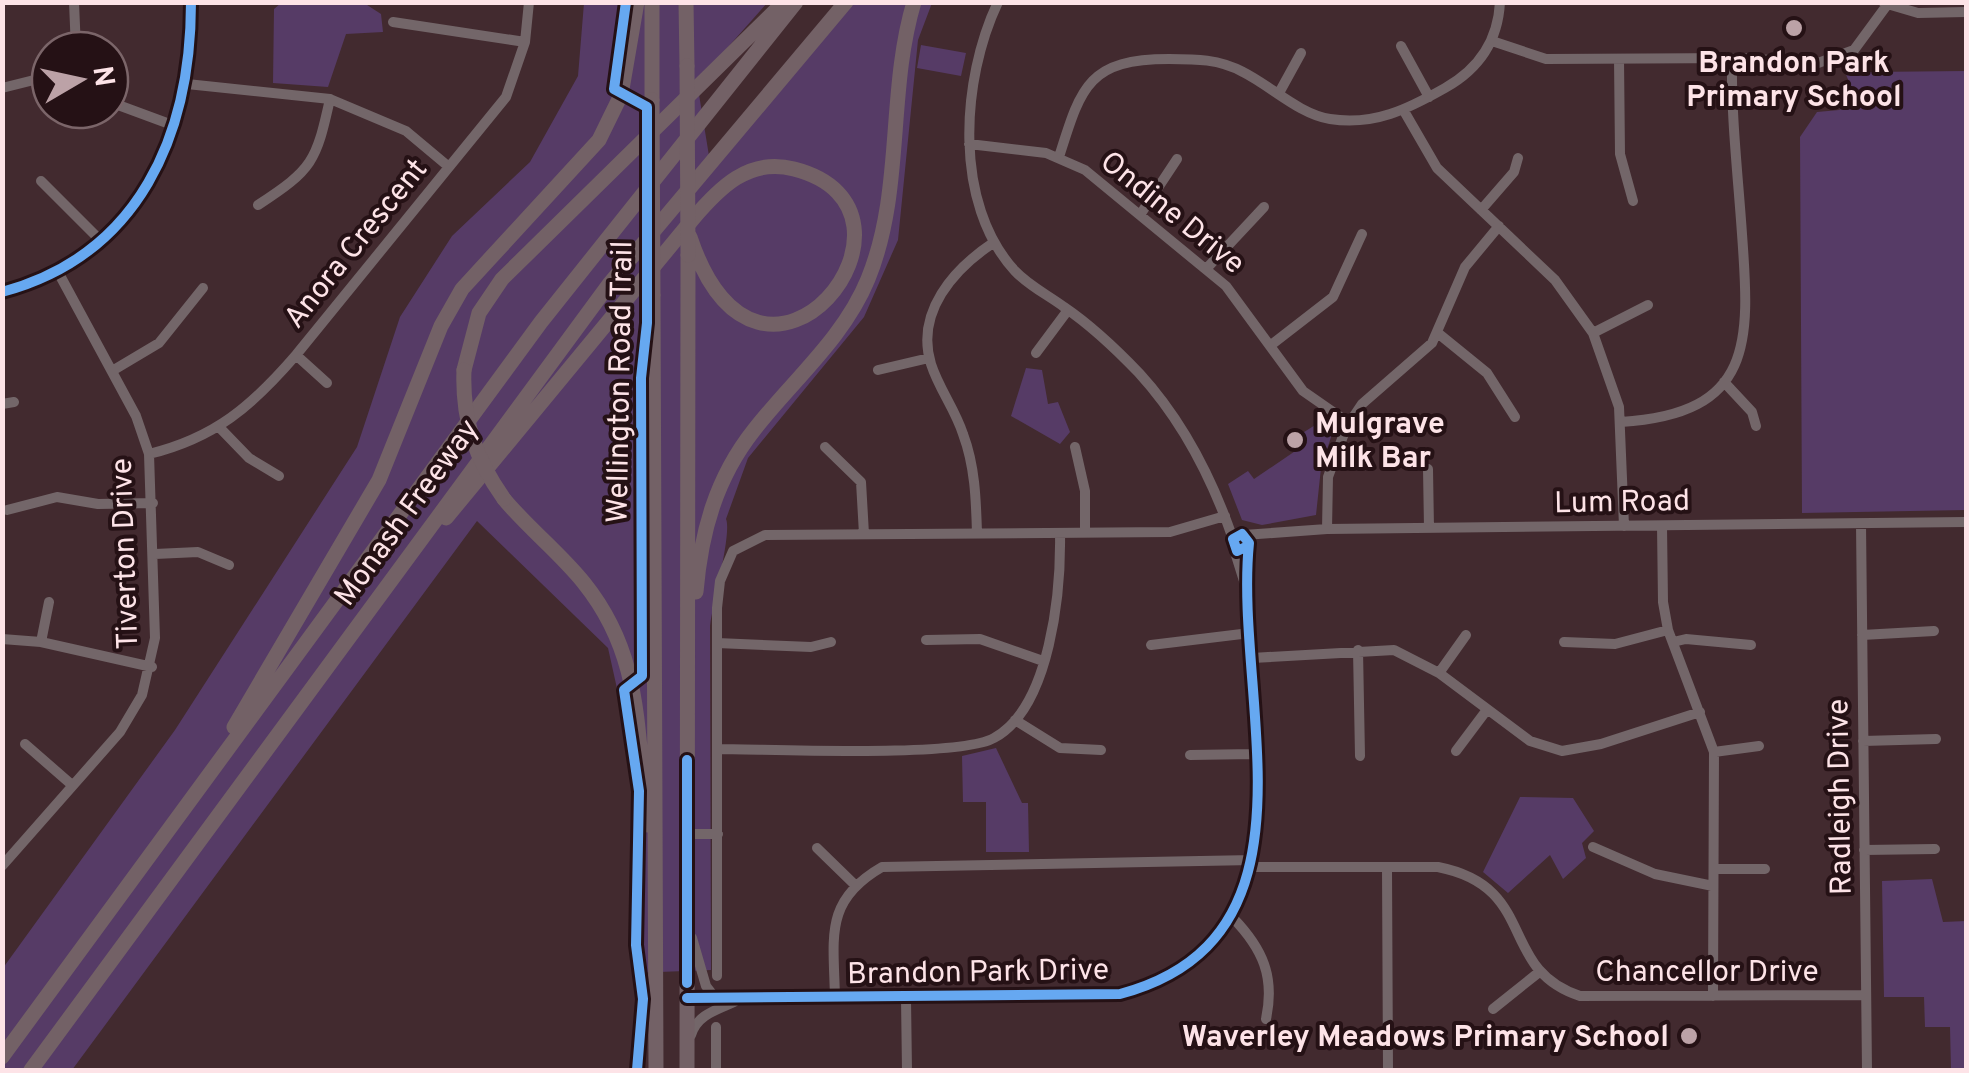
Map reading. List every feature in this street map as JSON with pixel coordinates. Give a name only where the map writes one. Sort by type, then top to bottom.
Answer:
[{"type":"highway","points":[[197,791],[380,480],[441,326],[462,289],[599,140],[621,95],[636,2]]},
{"type":"highway","points":[[652,2],[656,1070]]},
{"type":"highway","points":[[686,2],[691,251],[687,1070]]},
{"type":"highway","points":[[687,869],[670,894],[664,894],[656,881],[634,684],[625,655],[582,580],[504,499],[482,468],[464,406],[464,370],[478,314],[502,279],[730,60],[784,2]]},
{"type":"highway","name":"Monash Freeway","points":[[2,1057],[541,322],[796,2]]},
{"type":"highway","name":"Monash Freeway","points":[[31,1070],[610,283],[846,2]]},
{"type":"highway","points":[[686,717],[704,528],[739,451],[829,342],[868,279],[886,211],[914,2]]},
{"type":"highway","points":[[370,609],[692,220],[733,178],[760,168],[781,166],[814,176],[846,208],[854,244],[848,275],[828,302],[803,317],[776,322],[744,316],[722,302],[691,251]]},
{"type":"highway","points":[[656,998],[687,998]]},
{"type":"street","points":[[74,2],[75,30]]},
{"type":"street","points":[[2,292],[57,270],[100,240],[145,192],[175,126],[188,84],[191,2]]},
{"type":"street","name":"Anora Crescent","points":[[149,454],[192,444],[220,427],[267,389],[296,355],[506,97],[525,42],[528,2]]},
{"type":"street","points":[[998,2],[980,54],[969,144],[975,200],[993,243],[1018,273],[1123,356],[1166,405],[1241,541]]},
{"type":"street","points":[[1058,157],[1077,101],[1095,76],[1114,64],[1144,59],[1210,60],[1237,68],[1329,119],[1376,119],[1404,112],[1470,72],[1492,41],[1500,2]]},
{"type":"street","points":[[1492,41],[1539,58],[1732,58],[1792,64],[1840,58],[1864,41],[1885,4],[1918,13],[1966,12]]},
{"type":"street","points":[[394,22],[525,42]]},
{"type":"street","points":[[1401,46],[1430,97]]},
{"type":"street","points":[[1279,93],[1301,54]]},
{"type":"street","points":[[1621,422],[1676,414],[1701,402],[1724,382],[1739,357],[1748,320],[1732,58]]},
{"type":"street","points":[[1619,59],[1620,154],[1633,201]]},
{"type":"street","points":[[2,88],[30,81]]},
{"type":"street","points":[[188,84],[330,98],[406,131],[449,168]]},
{"type":"street","points":[[258,205],[307,171],[319,148],[330,98]]},
{"type":"street","points":[[130,109],[175,126]]},
{"type":"street","points":[[1404,112],[1438,168],[1562,288],[1593,333],[1610,374],[1621,422],[1624,526]]},
{"type":"street","name":"Ondine Drive","points":[[969,144],[1058,157],[1085,170],[1207,268],[1242,303],[1308,396],[1349,423]]},
{"type":"street","points":[[1481,210],[1514,172],[1518,158]]},
{"type":"street","points":[[1140,214],[1178,159]]},
{"type":"street","points":[[41,181],[100,240]]},
{"type":"street","points":[[1207,268],[1264,207]]},
{"type":"street","points":[[1327,529],[1328,477],[1349,423],[1362,404],[1414,364],[1438,334],[1465,267],[1499,226]]},
{"type":"street","points":[[1272,345],[1333,296],[1362,234]]},
{"type":"street","points":[[978,533],[967,446],[929,358],[931,319],[942,290],[965,262],[993,243]]},
{"type":"street","name":"Tiverton Drive","points":[[2,866],[120,732],[152,667],[155,554],[149,454],[136,416],[57,270]]},
{"type":"street","points":[[112,371],[159,343],[202,288]]},
{"type":"street","points":[[1593,333],[1648,305]]},
{"type":"street","points":[[1036,353],[1068,310]]},
{"type":"street","points":[[1438,334],[1487,373],[1515,416]]},
{"type":"street","points":[[296,355],[326,383]]},
{"type":"street","points":[[878,370],[929,358]]},
{"type":"street","points":[[1724,382],[1752,412],[1756,426]]},
{"type":"street","points":[[220,427],[249,458],[279,476]]},
{"type":"street","points":[[825,447],[861,482],[864,534]]},
{"type":"street","points":[[1075,447],[1084,491],[1085,532]]},
{"type":"street","points":[[1428,470],[1429,528]]},
{"type":"street","points":[[7,510],[57,497],[98,504],[153,503]]},
{"type":"street","points":[[717,976],[717,643],[720,581],[733,551],[765,535],[1178,531],[1225,516]]},
{"type":"street","name":"Lum Road","points":[[1241,541],[1327,529],[1966,522]]},
{"type":"street","name":"Radleigh Drive","points":[[1861,524],[1867,1070]]},
{"type":"street","points":[[1662,526],[1663,602],[1670,636],[1714,752],[1713,996]]},
{"type":"street","points":[[717,749],[971,746],[998,736],[1015,720],[1043,661],[1060,602],[1060,533]]},
{"type":"street","name":"Brandon Park Drive","points":[[687,998],[906,999],[1120,994],[1172,976],[1208,950],[1233,918],[1253,863],[1252,658],[1241,541]]},
{"type":"street","points":[[155,554],[198,552],[228,565]]},
{"type":"street","points":[[40,642],[50,602]]},
{"type":"street","points":[[1151,645],[1250,632]]},
{"type":"street","points":[[1862,636],[1934,632]]},
{"type":"street","points":[[1439,673],[1466,635]]},
{"type":"street","points":[[1564,642],[1615,644],[1670,636],[1751,645]]},
{"type":"street","points":[[2,638],[40,642],[152,667]]},
{"type":"street","points":[[926,640],[980,639],[1043,661]]},
{"type":"street","points":[[717,643],[812,647],[831,642]]},
{"type":"street","points":[[1358,650],[1360,756]]},
{"type":"street","points":[[1252,658],[1394,650],[1439,673],[1530,741],[1562,750],[1589,747],[1700,712]]},
{"type":"street","points":[[1456,750],[1486,711]]},
{"type":"street","points":[[1015,720],[1060,748],[1101,750]]},
{"type":"street","points":[[1863,740],[1936,739]]},
{"type":"street","points":[[25,744],[72,785]]},
{"type":"street","points":[[1714,752],[1759,746]]},
{"type":"street","points":[[1190,755],[1254,754]]},
{"type":"street","points":[[687,834],[718,834]]},
{"type":"street","points":[[1593,847],[1608,850],[1655,874],[1713,886]]},
{"type":"street","points":[[818,848],[854,884]]},
{"type":"street","points":[[1864,850],[1935,849]]},
{"type":"street","points":[[834,999],[836,920],[854,884],[897,863],[1253,863],[1464,872],[1491,888],[1506,905],[1538,973],[1492,1009]]},
{"type":"street","points":[[1387,868],[1388,1070]]},
{"type":"street","points":[[1714,869],[1765,869]]},
{"type":"street","points":[[1233,918],[1267,965],[1271,995],[1266,1020]]},
{"type":"street","points":[[687,922],[706,986],[716,999]]},
{"type":"street","name":"Chancellor Drive","points":[[1538,973],[1560,990],[1580,996],[1865,995]]},
{"type":"street","points":[[906,999],[907,1070]]},
{"type":"street","points":[[687,1050],[694,1024],[740,1000]]},
{"type":"street","points":[[716,1026],[716,1070]]},
{"type":"shaded area","points":[[281,3],[364,3],[381,14],[383,32],[346,34],[328,87],[273,83],[274,9]]},
{"type":"shaded area","points":[[584,3],[767,3],[697,82],[710,162],[846,3],[932,3],[918,40],[898,240],[864,317],[748,458],[726,519],[724,553],[710,626],[711,970],[633,973],[632,756],[608,648],[477,521],[72,1070],[3,1070],[3,968],[175,730],[357,447],[400,317],[452,236],[530,162],[578,76]]},
{"type":"shaded area","points":[[921,45],[966,53],[961,76],[917,68]]},
{"type":"shaded area","points":[[1863,56],[1868,72],[1966,71],[1966,510],[1802,513],[1800,137],[1817,112],[1839,110],[1857,102],[1843,67]]},
{"type":"shaded area","points":[[1026,368],[1042,370],[1048,404],[1058,402],[1070,432],[1060,444],[1011,416]]},
{"type":"shaded area","points":[[1323,420],[1333,431],[1321,468],[1316,515],[1262,525],[1242,520],[1228,484],[1248,471],[1254,479],[1307,443],[1301,434]]},
{"type":"shaded area","points":[[996,748],[1022,803],[1028,803],[1029,852],[986,852],[986,802],[963,802],[962,756]]},
{"type":"shaded area","points":[[1520,797],[1573,798],[1594,831],[1582,843],[1586,858],[1563,879],[1550,855],[1508,893],[1483,872]]},
{"type":"shaded area","points":[[1932,879],[1943,922],[1966,921],[1966,1070],[1951,1070],[1950,1027],[1925,1027],[1924,997],[1884,997],[1882,881]]},
{"type":"cycle path","points":[[2,292],[50,274],[90,250],[122,219],[148,183],[168,142],[181,98],[189,51],[191,2]]},
{"type":"cycle path","name":"Wellington Road Trail","points":[[626,2],[614,89],[647,107],[647,323],[641,378],[642,676],[624,690],[639,791],[636,945],[643,999],[637,1070]]},
{"type":"cycle path","points":[[687,998],[1120,994],[1185,965],[1226,922],[1249,868],[1257,806],[1257,740],[1247,605],[1249,543],[1242,534],[1233,539],[1237,551],[1248,546]]},
{"type":"cycle path","points":[[687,760],[687,983]]},
{"type":"place","name":"Brandon Park Primary School","points":[[1794,28]]},
{"type":"place","name":"Mulgrave Milk Bar","points":[[1295,440]]},
{"type":"place","name":"Waverley Meadows Primary School","points":[[1689,1036]]}]
